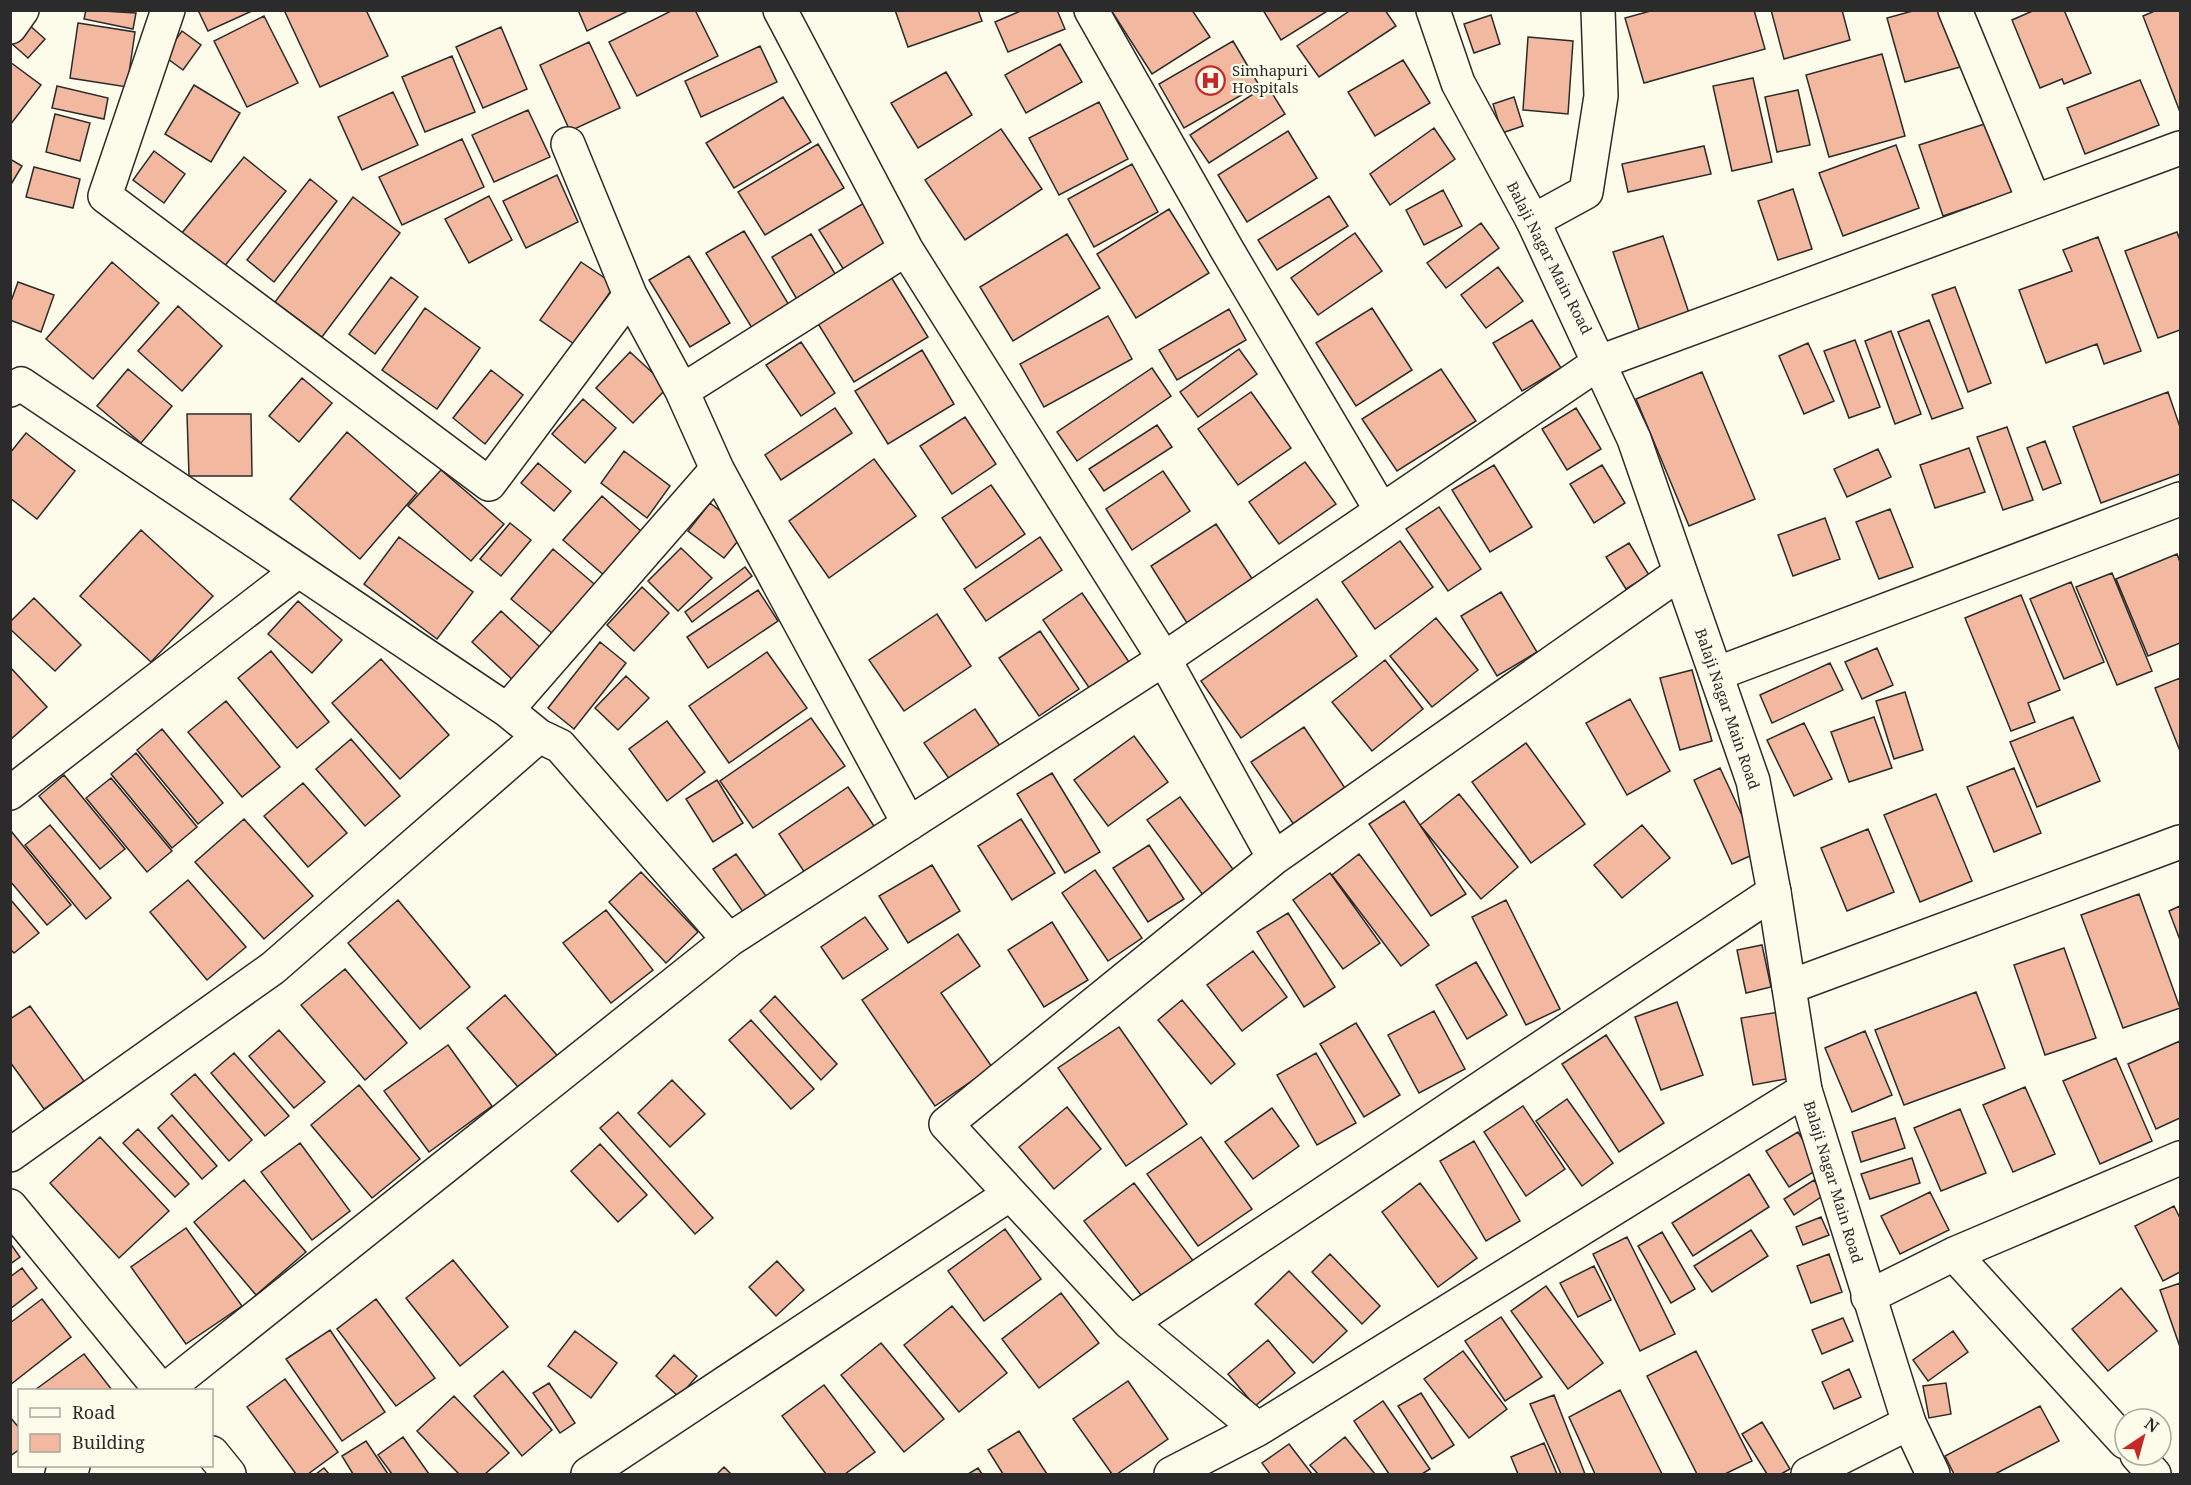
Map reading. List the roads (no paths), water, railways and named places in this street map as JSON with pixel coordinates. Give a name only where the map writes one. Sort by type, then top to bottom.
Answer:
[{"type":"street","points":[[10,27],[22,10]]},
{"type":"street","points":[[168,10],[105,196],[489,484],[630,295]]},
{"type":"street","points":[[780,10],[906,249],[1164,659],[1274,858]]},
{"type":"street","points":[[1091,10],[1226,248],[1381,510]]},
{"type":"street","name":"Balaji Nagar Main Road","points":[[1433,10],[1458,83],[1533,221],[1634,440],[1753,781],[1774,892],[1805,1090],[1909,1423],[1933,1474]]},
{"type":"street","points":[[1533,221],[1586,192],[1601,96],[1598,10]]},
{"type":"street","points":[[1955,10],[2034,201]]},
{"type":"street","points":[[568,144],[630,295],[682,391],[717,468],[909,824]]},
{"type":"street","points":[[164,1389],[729,940],[1164,659],[1600,362],[2181,148]]},
{"type":"street","points":[[682,391],[906,249]]},
{"type":"street","points":[[10,390],[21,384],[507,710],[539,736],[560,746],[729,940]]},
{"type":"street","points":[[507,710],[717,468]]},
{"type":"street","points":[[1716,674],[2181,499]]},
{"type":"street","points":[[10,793],[298,571]]},
{"type":"street","points":[[1258,1429],[1130,1323],[946,1124],[1274,858],[1680,573]]},
{"type":"street","points":[[10,1155],[273,968],[539,736]]},
{"type":"street","points":[[1789,987],[2181,842]]},
{"type":"street","points":[[1130,1323],[1774,892]]},
{"type":"street","points":[[1171,1474],[1258,1429],[1805,1090]]},
{"type":"street","points":[[1868,1297],[1954,1254],[2181,1158]]},
{"type":"street","points":[[588,1474],[1010,1194]]},
{"type":"street","points":[[10,1206],[162,1389]]},
{"type":"street","points":[[1954,1254],[2113,1429]]},
{"type":"street","points":[[1808,1474],[1909,1423]]},
{"type":"street","points":[[213,1454],[229,1474]]},
{"type":"place","name":"Simhapuri Hospitals","points":[[1211,80]]}]
